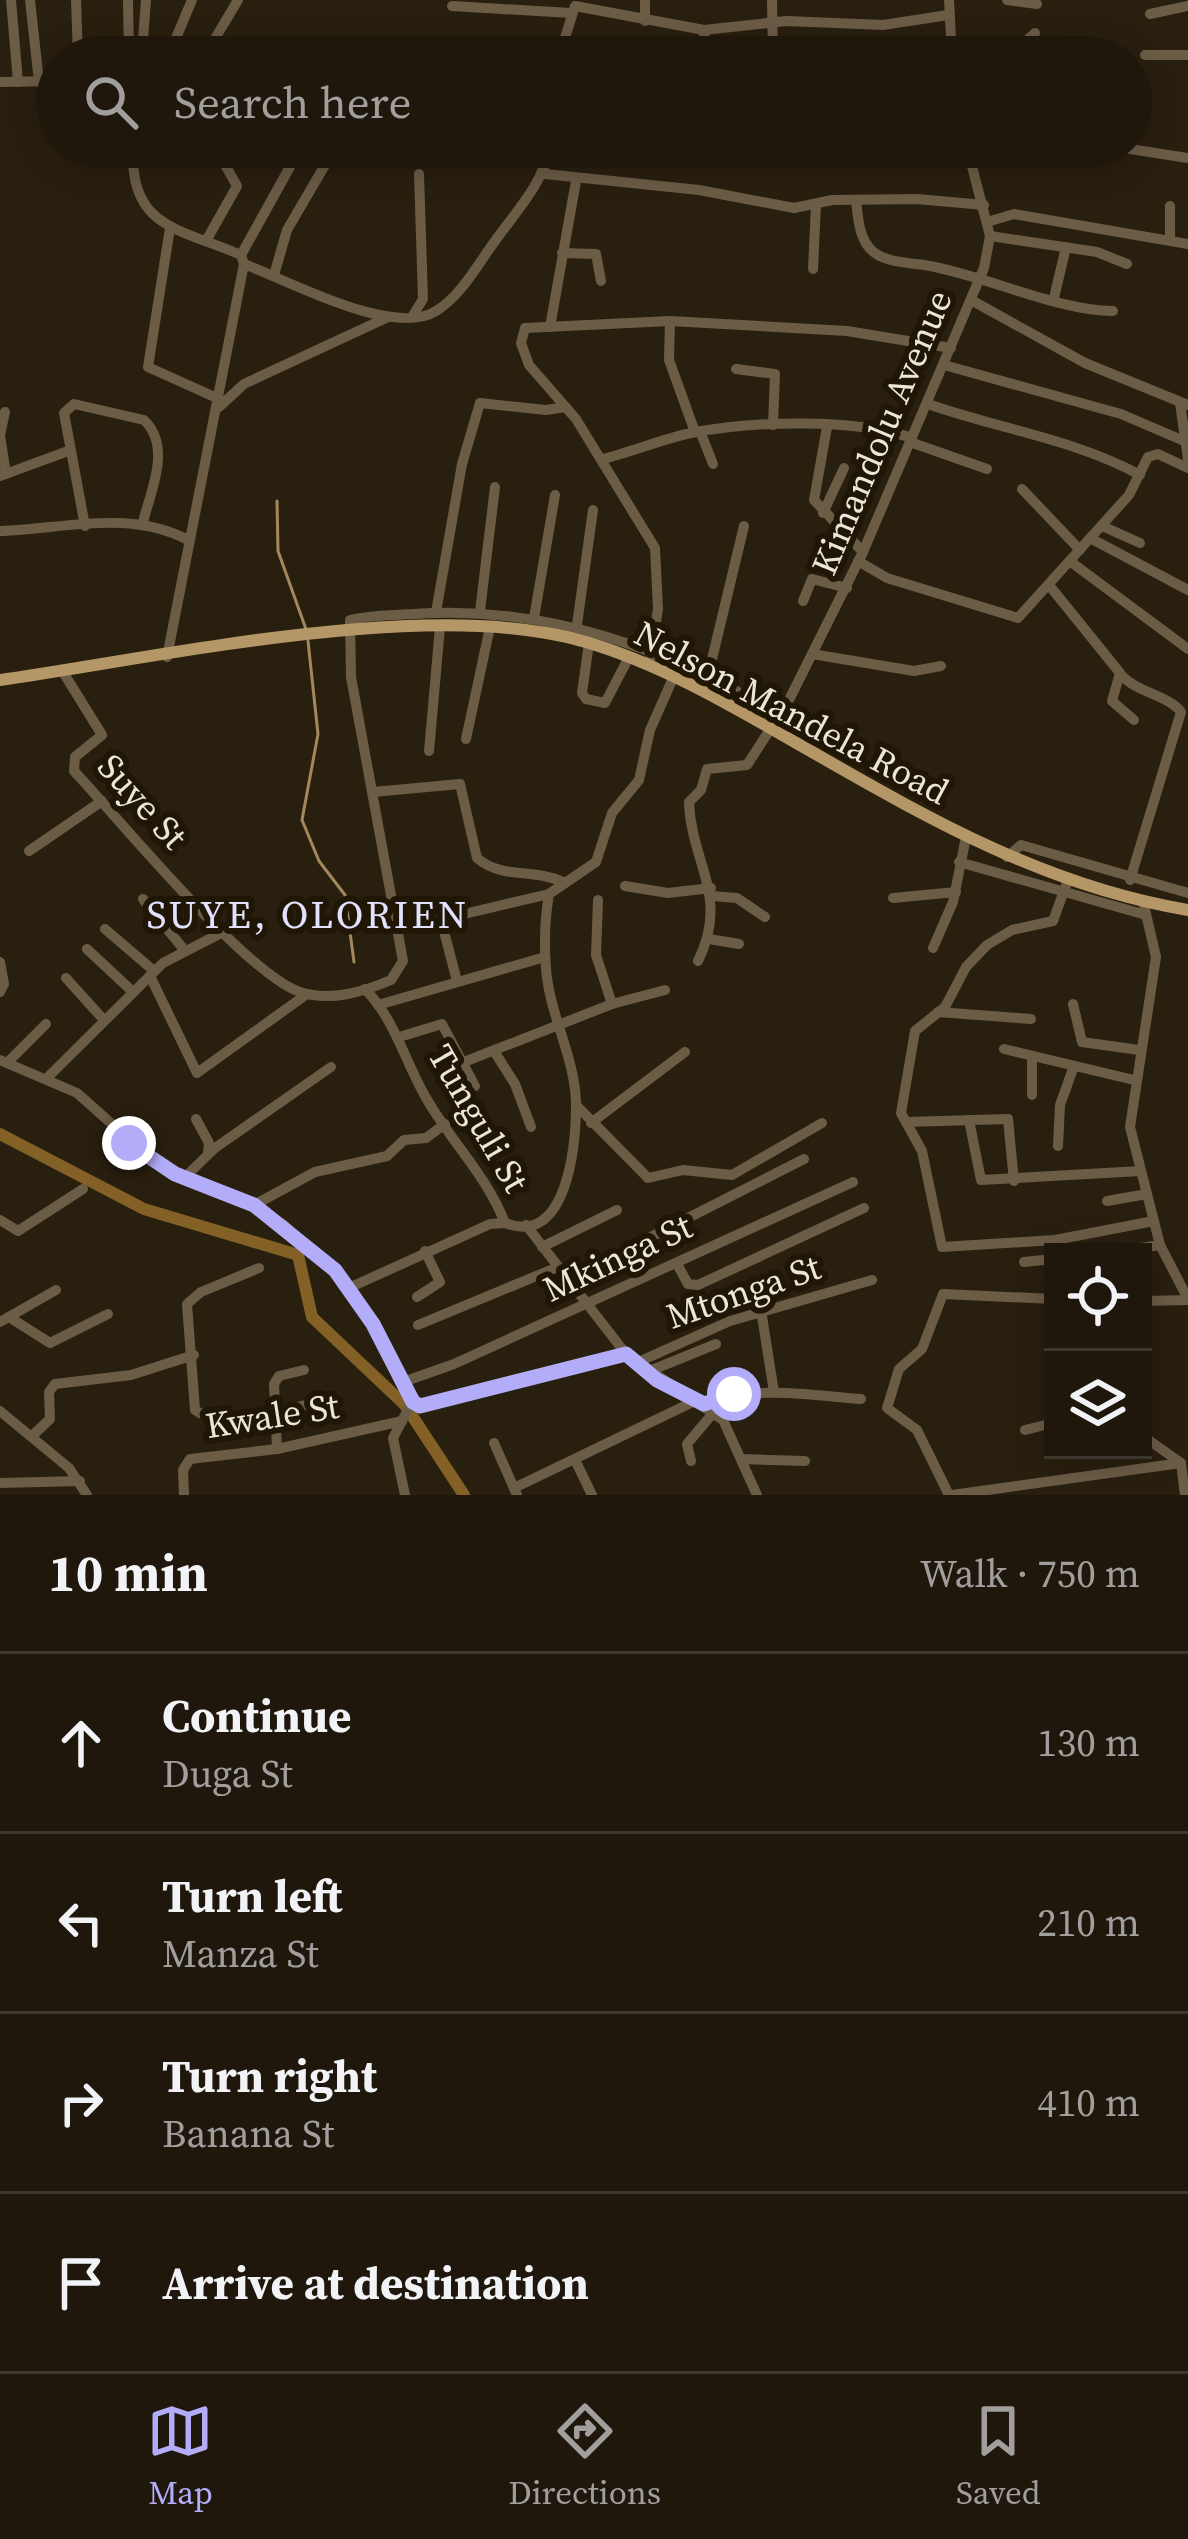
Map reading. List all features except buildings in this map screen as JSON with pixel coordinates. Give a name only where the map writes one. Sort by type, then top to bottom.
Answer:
[{"type":"main road","name":"Nelson Mandela Road","points":[[0,680],[438,620],[580,636],[674,676],[965,837],[1066,887],[1144,908],[1188,910]]},
{"type":"street","points":[[11,0],[18,82]]},
{"type":"street","points":[[30,0],[36,55]]},
{"type":"street","points":[[76,0],[77,36]]},
{"type":"street","points":[[128,0],[131,36]]},
{"type":"street","points":[[143,36],[146,0]]},
{"type":"street","points":[[177,36],[192,0]]},
{"type":"street","points":[[217,36],[238,0]]},
{"type":"street","points":[[645,0],[645,21]]},
{"type":"street","points":[[772,0],[772,36]]},
{"type":"street","points":[[949,0],[950,36]]},
{"type":"street","points":[[1007,0],[1037,4]]},
{"type":"street","points":[[452,6],[574,6],[704,30],[771,22],[871,26],[948,15]]},
{"type":"street","points":[[565,36],[574,6]]},
{"type":"street","points":[[1150,14],[1188,6]]},
{"type":"street","points":[[704,30],[704,36]]},
{"type":"street","points":[[1152,56],[1188,55]]},
{"type":"street","points":[[0,82],[36,82]]},
{"type":"street","points":[[1152,152],[1188,158]]},
{"type":"street","points":[[133,168],[140,198],[170,228],[274,275],[389,316],[411,318],[446,304],[545,168]]},
{"type":"street","points":[[206,241],[236,188],[229,168]]},
{"type":"street","points":[[167,658],[242,260],[290,168]]},
{"type":"street","points":[[274,275],[287,230],[323,168]]},
{"type":"street","name":"Kimandolu Avenue","points":[[712,892],[688,802],[701,790],[707,769],[747,765],[782,716],[847,588],[981,276],[989,236],[973,168]]},
{"type":"street","points":[[544,174],[576,182],[699,190],[794,208],[856,200],[984,205]]},
{"type":"street","points":[[411,318],[423,298],[419,175]]},
{"type":"street","points":[[550,327],[576,182]]},
{"type":"street","points":[[856,200],[863,237],[875,254],[981,276],[1054,298],[1069,309],[1113,310]]},
{"type":"street","points":[[813,269],[816,204]]},
{"type":"street","points":[[1170,206],[1170,239]]},
{"type":"street","points":[[987,222],[1009,214],[1188,244]]},
{"type":"street","points":[[170,228],[148,367],[218,404]]},
{"type":"street","points":[[989,236],[1066,247],[1126,265]]},
{"type":"street","points":[[1054,298],[1066,247]]},
{"type":"street","points":[[562,253],[596,254],[602,281]]},
{"type":"street","points":[[827,427],[813,489],[823,513],[861,556],[887,578],[972,599],[1014,618],[1102,526],[1154,454],[1188,463],[1184,404],[1085,363],[971,300]]},
{"type":"street","points":[[218,404],[244,384],[389,316]]},
{"type":"street","points":[[670,321],[668,356],[713,464]]},
{"type":"street","points":[[649,665],[654,650],[658,555],[603,459],[523,351],[524,328],[670,321],[848,331],[951,348]]},
{"type":"street","points":[[944,365],[1121,414],[1184,441]]},
{"type":"street","points":[[736,369],[775,374],[772,425]]},
{"type":"street","points":[[429,752],[438,620],[462,464],[480,403],[552,411],[566,407]]},
{"type":"street","points":[[928,404],[1019,435],[1084,447],[1141,476]]},
{"type":"street","points":[[85,526],[68,452],[64,412],[68,406],[148,424],[159,451],[143,522]]},
{"type":"street","points":[[5,412],[0,435],[3,475],[68,452]]},
{"type":"street","points":[[603,459],[698,432],[772,425],[827,427],[911,440],[987,470]]},
{"type":"street","points":[[823,513],[844,467]]},
{"type":"street","points":[[480,611],[495,488]]},
{"type":"street","points":[[1022,489],[1080,550]]},
{"type":"street","points":[[534,618],[555,495]]},
{"type":"street","points":[[593,510],[580,636],[586,699],[605,703],[629,657]]},
{"type":"street","points":[[0,531],[143,522],[188,541]]},
{"type":"street","points":[[699,689],[744,526]]},
{"type":"street","points":[[1102,526],[1140,544]]},
{"type":"street","points":[[1090,538],[1188,590]]},
{"type":"street","points":[[1071,562],[1188,650]]},
{"type":"street","points":[[803,601],[815,578],[847,588]]},
{"type":"street","points":[[1049,585],[1121,675],[1139,692],[1179,706],[1185,718],[1146,814],[1130,880]]},
{"type":"street","points":[[438,620],[480,611],[534,618],[580,636],[654,650],[782,716]]},
{"type":"street","points":[[466,739],[490,627]]},
{"type":"street","points":[[105,929],[152,974],[196,1073],[307,994],[365,989],[391,980],[401,969],[401,929],[347,633]]},
{"type":"street","points":[[812,654],[914,671],[941,666]]},
{"type":"street","name":"Suye St","points":[[63,671],[102,736],[71,765],[223,932],[263,969],[307,994]]},
{"type":"street","points":[[1121,675],[1112,701],[1135,720]]},
{"type":"street","points":[[401,929],[550,894],[596,862],[612,813],[639,780],[646,741],[674,676]]},
{"type":"street","points":[[374,792],[460,784],[477,858],[500,872],[539,871],[562,882]]},
{"type":"street","points":[[29,851],[102,801]]},
{"type":"street","points":[[933,949],[956,892],[965,837]]},
{"type":"street","points":[[1007,857],[1021,845],[1188,893]]},
{"type":"street","points":[[959,862],[1066,887],[1053,921],[1012,930],[980,951],[938,1012],[923,1020],[912,1038],[901,1108],[922,1151],[945,1248],[1055,1240],[1154,1221]]},
{"type":"street","points":[[625,886],[668,893],[712,892],[737,898],[765,917]]},
{"type":"street","points":[[698,961],[709,939],[712,892]]},
{"type":"street","points":[[893,898],[956,892]]},
{"type":"street","name":"Tunguli St","points":[[365,989],[399,1036],[420,1087],[494,1191],[505,1222],[526,1225],[550,1217],[562,1201],[576,1105],[545,957],[550,894]]},
{"type":"street","points":[[143,899],[185,950]]},
{"type":"street","points":[[598,900],[596,955],[612,1004]]},
{"type":"street","points":[[1144,908],[1156,957],[1129,1119],[1160,1245],[1188,1300],[1152,1301]]},
{"type":"street","points":[[441,920],[458,981]]},
{"type":"street","points":[[47,1078],[152,974],[185,950],[223,932]]},
{"type":"street","points":[[709,939],[739,944]]},
{"type":"street","points":[[87,949],[133,992]]},
{"type":"street","points":[[379,1005],[545,957]]},
{"type":"street","points":[[0,962],[4,984],[0,992]]},
{"type":"street","points":[[66,978],[103,1019]]},
{"type":"street","points":[[464,1062],[612,1004],[664,990]]},
{"type":"street","points":[[1073,1004],[1082,1042],[1139,1050]]},
{"type":"street","points":[[938,1012],[1031,1018]]},
{"type":"street","points":[[46,1024],[2,1061],[77,1093],[146,1156],[184,1178],[254,1205],[351,1287],[406,1381],[408,1411],[393,1446],[405,1495]]},
{"type":"street","points":[[399,1036],[442,1024],[475,1086]]},
{"type":"street","points":[[1004,1049],[1134,1079]]},
{"type":"street","points":[[494,1052],[515,1084],[531,1127]]},
{"type":"street","points":[[592,1123],[686,1052]]},
{"type":"street","points":[[1032,1056],[1032,1095]]},
{"type":"street","points":[[184,1178],[206,1155],[331,1066]]},
{"type":"street","points":[[1058,1146],[1060,1105],[1074,1066]]},
{"type":"street","points":[[576,1105],[648,1178],[683,1170],[732,1175],[822,1123]]},
{"type":"street","points":[[196,1119],[209,1143],[206,1155]]},
{"type":"street","points":[[969,1120],[979,1179],[1014,1181],[1141,1171]]},
{"type":"street","points":[[904,1122],[1009,1120],[1014,1181]]},
{"type":"street","points":[[254,1205],[315,1172],[390,1155],[404,1140],[426,1138],[445,1124]]},
{"type":"street","points":[[568,1279],[804,1159]]},
{"type":"street","name":"Mkinga St","points":[[406,1381],[586,1306],[853,1183]]},
{"type":"street","points":[[0,1220],[18,1231],[83,1189]]},
{"type":"street","points":[[1107,1201],[1147,1194]]},
{"type":"street","points":[[677,1264],[688,1284],[698,1285],[864,1208]]},
{"type":"street","points":[[542,1247],[617,1210]]},
{"type":"street","points":[[351,1287],[425,1251],[505,1222]]},
{"type":"street","points":[[526,1225],[626,1354],[705,1406],[732,1433],[757,1495]]},
{"type":"street","points":[[1152,1246],[1160,1245]]},
{"type":"street","points":[[417,1297],[440,1282],[425,1251]]},
{"type":"street","points":[[1024,1262],[1044,1260]]},
{"type":"street","points":[[418,1325],[505,1294],[558,1267]]},
{"type":"street","points":[[259,1268],[201,1292],[187,1304],[194,1407],[200,1415],[274,1413],[313,1403]]},
{"type":"street","name":"Mtonga St","points":[[641,1368],[761,1310],[872,1280]]},
{"type":"street","points":[[5,1320],[56,1290]]},
{"type":"street","points":[[1044,1299],[943,1294],[922,1349],[899,1369],[887,1408],[917,1430],[951,1495],[1180,1463]]},
{"type":"street","points":[[761,1310],[774,1393]]},
{"type":"street","points":[[5,1320],[50,1343],[109,1314]]},
{"type":"street","points":[[641,1368],[716,1344]]},
{"type":"street","name":"Kwale St","points":[[184,1495],[183,1470],[190,1459],[277,1449],[626,1354]]},
{"type":"street","points":[[33,1435],[50,1419],[49,1392],[55,1384],[131,1375],[194,1355]]},
{"type":"street","points":[[277,1449],[276,1379],[304,1370]]},
{"type":"street","points":[[494,1443],[516,1491],[734,1394],[861,1400]]},
{"type":"street","points":[[692,1461],[687,1444],[705,1406]]},
{"type":"street","points":[[0,1411],[80,1480],[87,1495]]},
{"type":"street","points":[[1025,1430],[1044,1426]]},
{"type":"street","points":[[1152,1443],[1180,1463],[1185,1495]]},
{"type":"street","points":[[742,1459],[806,1462]]},
{"type":"street","points":[[576,1462],[592,1495]]},
{"type":"street","points":[[0,1484],[80,1480]]},
{"type":"waterway","points":[[277,501],[278,551],[307,632]]},
{"type":"waterway","points":[[308,641],[318,734],[302,820],[319,861],[345,895],[354,962]]},
{"type":"waterway","points":[[0,1134],[144,1209],[298,1255],[312,1317],[405,1405],[464,1495]]},
{"type":"district","name":"SUYE, OLORIEN","points":[[308,914]]},
{"type":"route","points":[[129,1143],[175,1174],[254,1205],[335,1270],[351,1287],[412,1391],[413,1402],[420,1406],[626,1354],[657,1380],[704,1404],[734,1394]]}]
